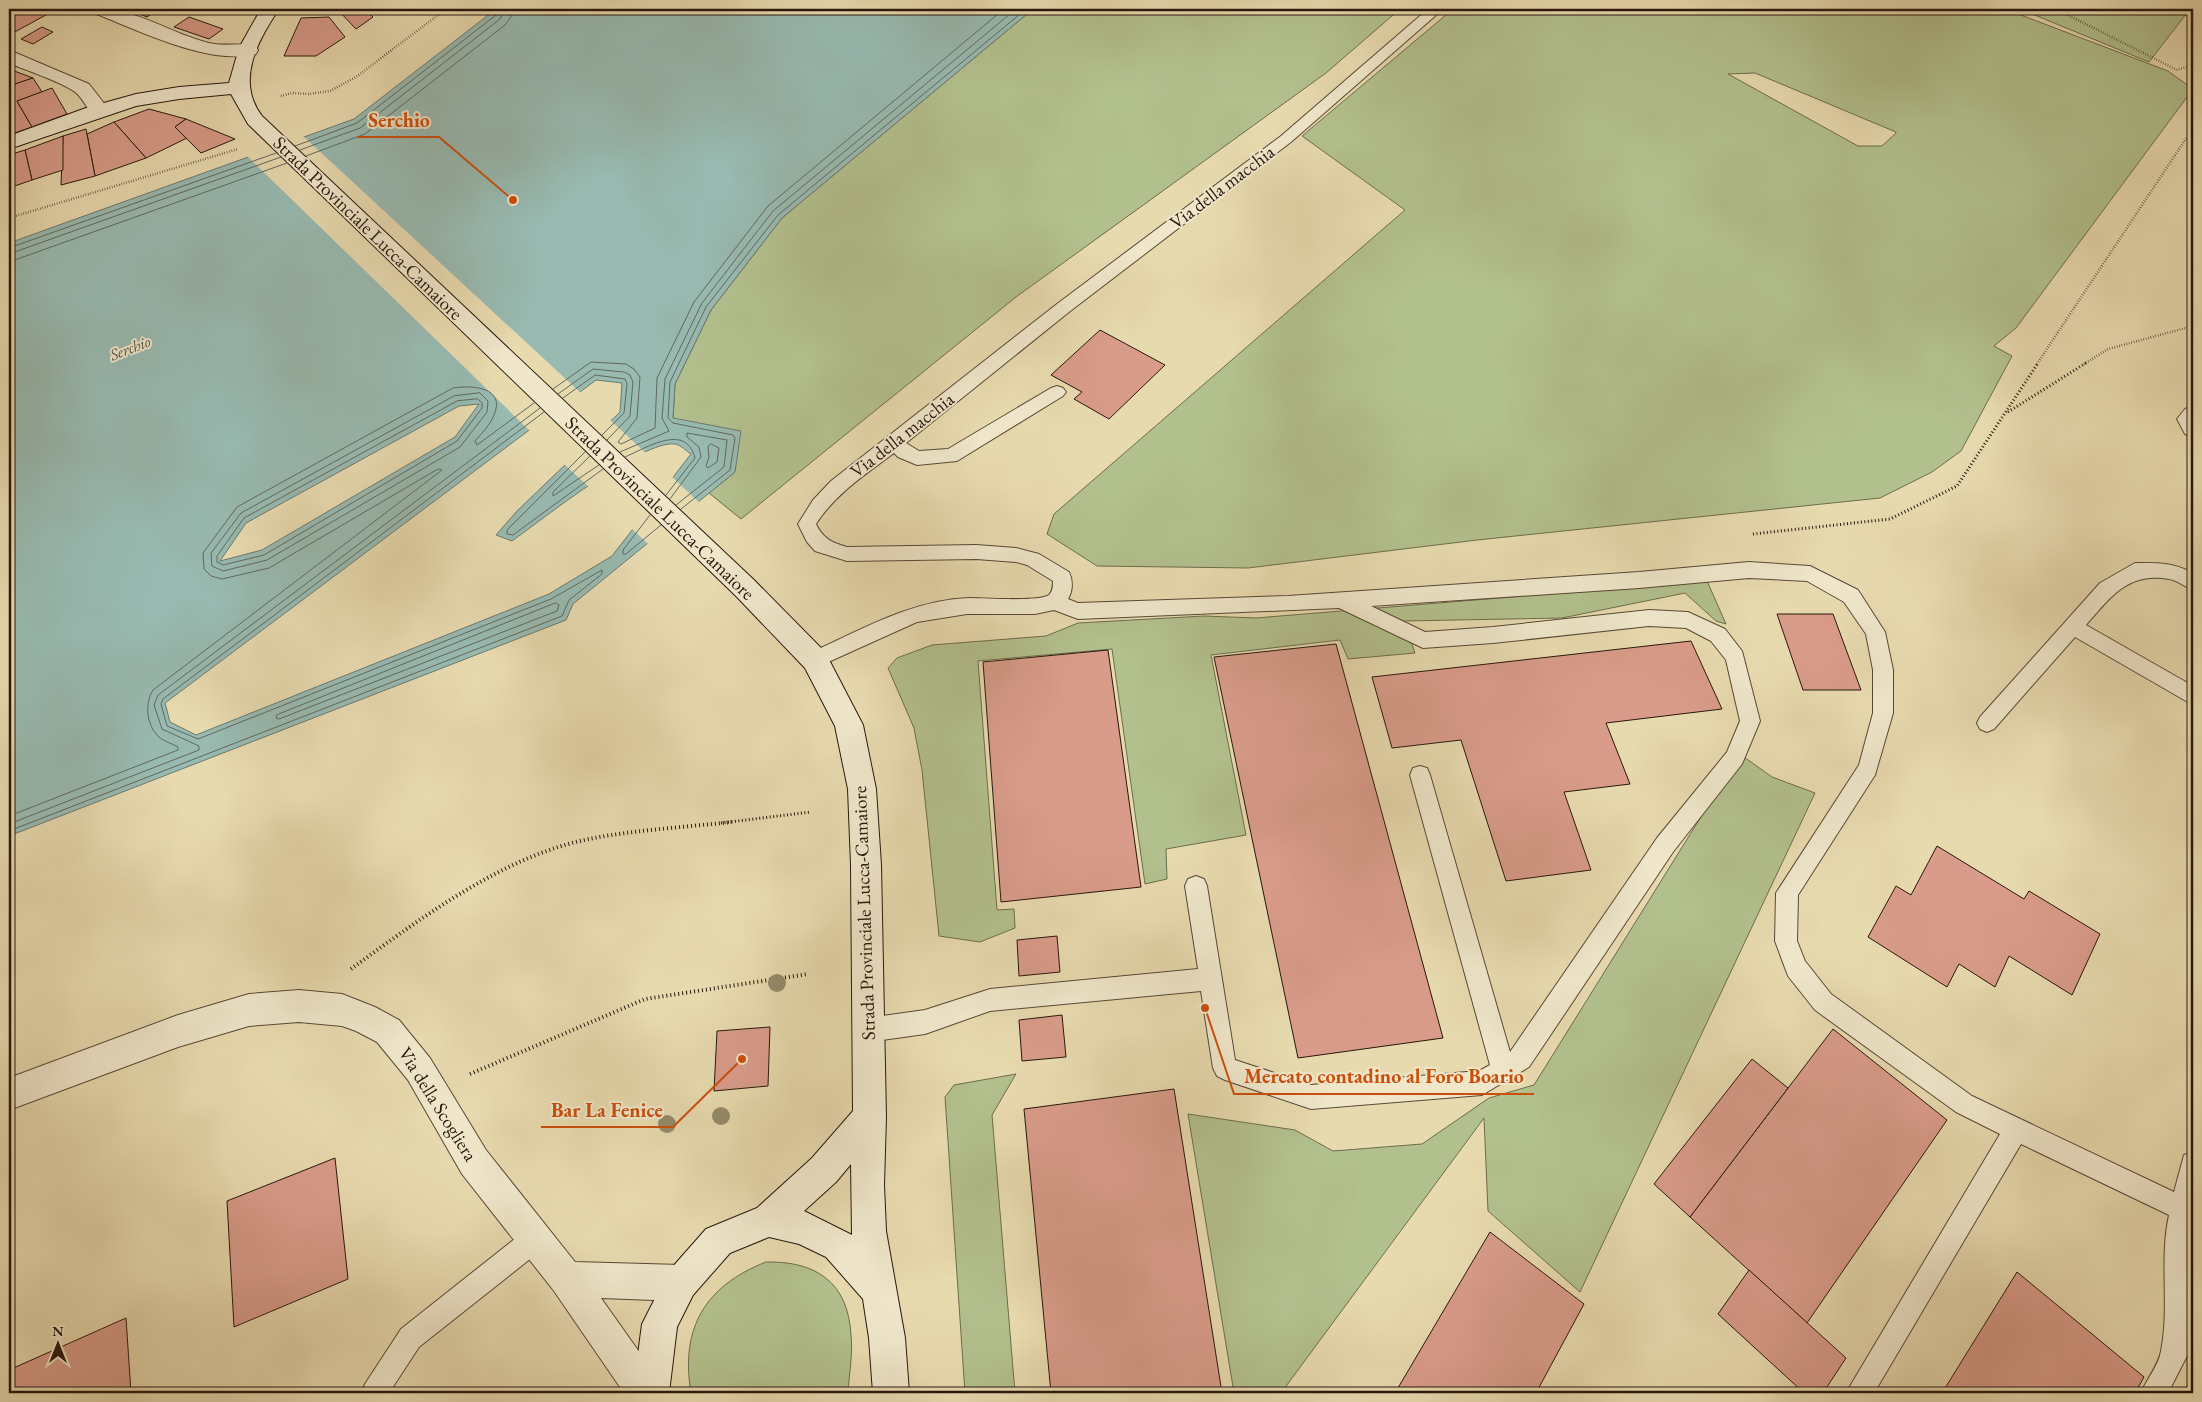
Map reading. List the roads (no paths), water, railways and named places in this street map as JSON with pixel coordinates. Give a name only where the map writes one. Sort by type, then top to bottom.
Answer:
[{"type":"main road","points":[[100,9],[208,49],[249,50]]},
{"type":"main road","points":[[9,143],[120,104],[178,91],[238,88],[249,50],[263,18],[270,9]]},
{"type":"main road","points":[[9,56],[82,88],[100,111]]},
{"type":"main road","name":"Strada Provinciale Lucca-Camaiore","points":[[238,88],[246,109],[271,135],[746,588],[816,660],[849,725],[862,789],[866,865],[870,1117],[867,1185],[869,1231],[887,1338],[891,1393]]},
{"type":"main road","points":[[2193,415],[2189,419],[2193,428]]},
{"type":"main road","name":"Via della Scogliera","points":[[9,1094],[178,1031],[249,1010],[298,1006],[342,1010],[364,1018],[388,1032],[415,1063],[474,1162],[566,1279],[646,1393]]},
{"type":"main road","points":[[651,1393],[660,1324],[681,1283],[718,1241],[769,1220],[824,1170],[870,1117]]},
{"type":"main road","points":[[769,1220],[803,1228],[838,1245],[878,1290]]},
{"type":"main road","points":[[566,1279],[681,1283]]},
{"type":"lane","name":"Via della macchia","points":[[1054,602],[1062,592],[1062,577],[1032,559],[1016,555],[976,552],[847,554],[829,550],[814,541],[807,524],[819,505],[837,486],[1063,308],[1286,139],[1436,9]]},
{"type":"lane","points":[[894,442],[904,452],[917,458],[951,456],[1057,392]]},
{"type":"lane","points":[[816,660],[914,614],[967,606],[1035,606],[1054,602],[1078,611],[1342,601],[1639,580],[1749,570],[1810,574],[1851,596],[1874,632],[1883,670],[1882,714],[1868,768],[1787,893],[1786,941],[1796,968],[1823,1002],[1964,1104],[2183,1209]]},
{"type":"lane","points":[[1986,723],[2107,588],[2134,571],[2173,571],[2193,582]]},
{"type":"lane","points":[[1196,886],[1226,1068],[1310,1097],[1482,1082],[1521,1059],[1665,845],[1735,758],[1750,721],[1734,656],[1718,635],[1688,620],[1649,618],[1493,635],[1423,640],[1342,601]]},
{"type":"lane","points":[[2072,626],[2193,696]]},
{"type":"lane","points":[[1420,775],[1503,1069]]},
{"type":"lane","points":[[868,1030],[925,1022],[990,1000],[1210,979]]},
{"type":"lane","points":[[1859,1393],[2016,1130]]},
{"type":"lane","points":[[2154,1393],[2174,1356],[2179,1304],[2176,1240],[2193,1164]]},
{"type":"lane","points":[[374,1393],[410,1338],[535,1240]]},
{"type":"water","points":[[496,9],[1033,9],[782,218],[711,310],[675,384],[673,418],[741,431],[735,472],[573,604],[566,620],[9,836],[9,243],[354,119]],"holes":[[[596,380],[622,383],[620,412],[517,511],[496,535],[512,541],[593,483],[640,454],[660,446],[675,444],[691,454],[612,556],[549,594],[196,735],[170,722],[165,703]],[[479,404],[455,437],[262,550],[220,561],[246,523],[459,406]]]},
{"type":"place","name":"Serchio","points":[[513,200]]},
{"type":"place","name":"Mercato contadino al Foro Boario","points":[[1205,1008]]},
{"type":"place","name":"Bar La Fenice","points":[[742,1059]]}]
